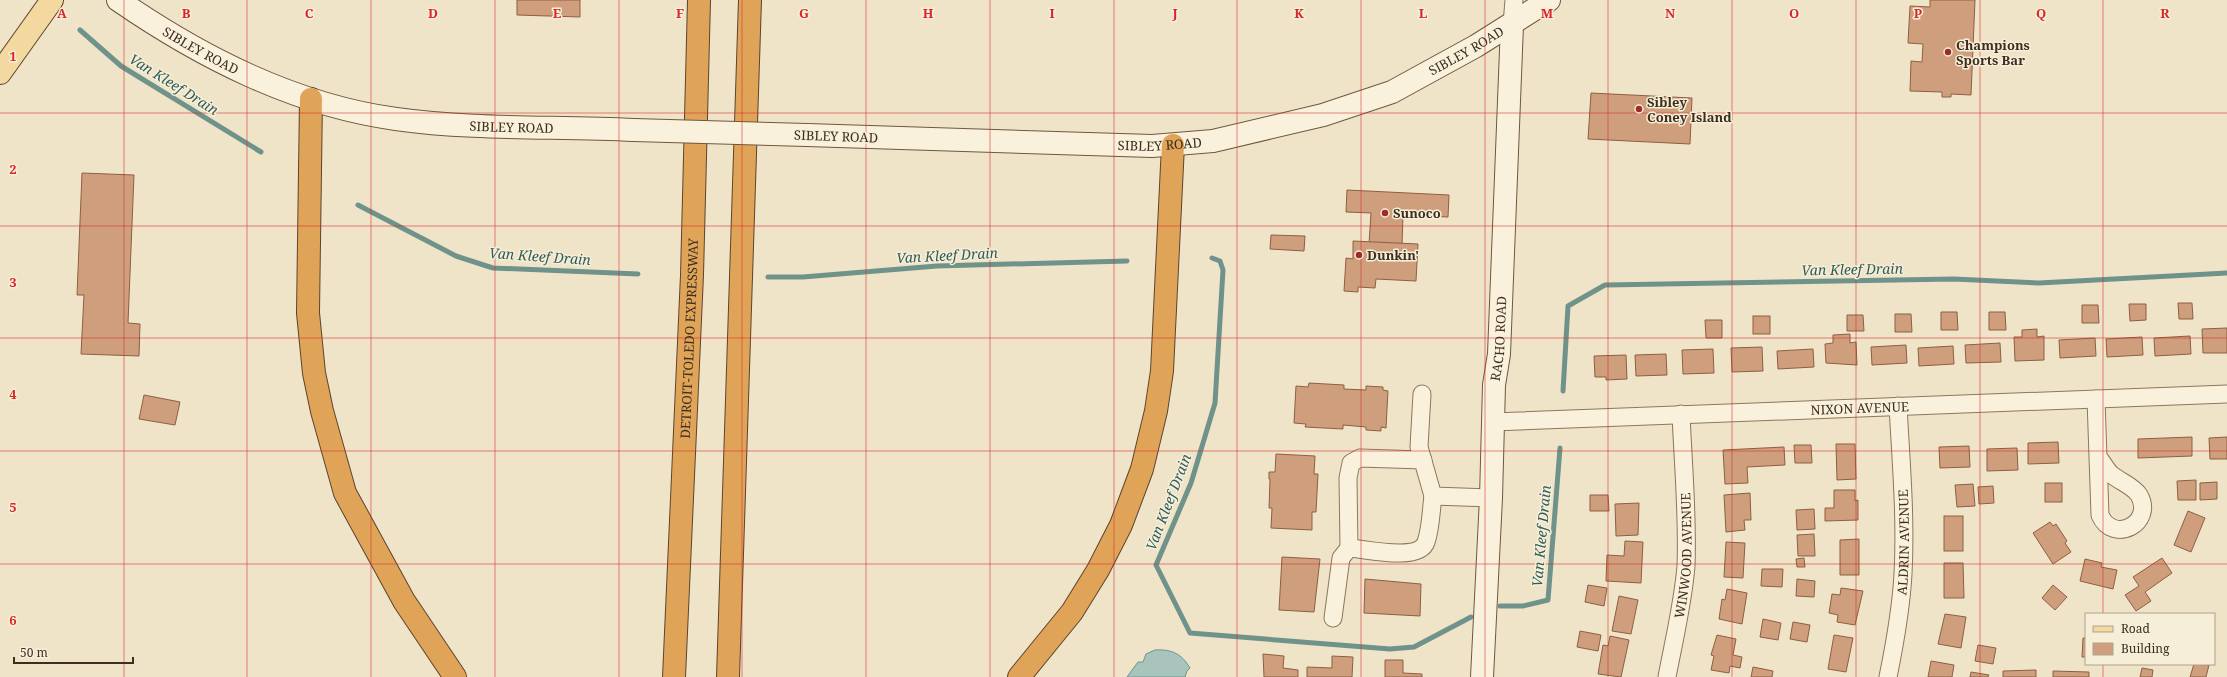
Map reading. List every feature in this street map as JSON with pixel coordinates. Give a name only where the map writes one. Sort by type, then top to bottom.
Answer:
[{"type":"highway","points":[[685,0],[696,69]]},
{"type":"highway","name":"DETROIT-TOLEDO EXPRESSWAY","points":[[674,677],[692,275],[696,69],[699,0]]},
{"type":"highway","points":[[728,677],[750,0]]},
{"type":"highway","points":[[311,99],[308,314],[314,373],[322,411],[345,493],[404,601],[455,677]]},
{"type":"highway","points":[[1019,677],[1072,612],[1098,570],[1121,525],[1142,469],[1156,411],[1162,371],[1174,145]]},
{"type":"main road","points":[[0,73],[52,0]]},
{"type":"main road","name":"SIBLEY ROAD","points":[[118,0],[160,29],[257,79],[311,99],[366,113],[422,122],[634,130],[1174,145],[1213,141],[1273,128],[1370,101],[1414,81],[1512,25],[1549,0]]},
{"type":"main road","name":"RACHO ROAD","points":[[1482,677],[1491,498],[1494,385],[1499,354],[1512,25]]},
{"type":"street","name":"RACHO ROAD","points":[[1512,25],[1514,0]]},
{"type":"street","points":[[1348,548],[1410,554],[1422,548],[1426,542],[1432,496],[1419,447],[1422,394]]},
{"type":"street","name":"NIXON AVENUE","points":[[1493,422],[2227,394]]},
{"type":"street","points":[[2096,399],[2099,458]]},
{"type":"street","name":"ALDRIN AVENUE","points":[[1888,677],[1897,631],[1903,575],[1904,528],[1898,406]]},
{"type":"street","name":"WINWOOD AVENUE","points":[[1667,677],[1686,567],[1681,414]]},
{"type":"street","points":[[1333,618],[1341,558],[1348,548],[1348,478],[1351,463],[1360,458],[1423,460]]},
{"type":"street","points":[[1432,496],[1491,498]]},
{"type":"water","points":[[1155,650],[1167,650],[1176,653],[1184,659],[1190,668],[1185,677],[1127,677],[1138,662],[1143,662],[1146,654]]},
{"type":"building","points":[[517,0],[580,0],[580,17],[517,15]]},
{"type":"building","name":"Champions Sports Bar","points":[[1930,0],[1975,0],[1971,95],[1951,94],[1951,97],[1942,97],[1942,92],[1910,91],[1911,61],[1922,62],[1923,44],[1908,43],[1910,6],[1930,7]]},
{"type":"building","points":[[1591,93],[1692,98],[1690,144],[1588,139]]},
{"type":"building","points":[[82,173],[134,175],[128,323],[140,324],[139,356],[81,354],[84,295],[77,295]]},
{"type":"building","points":[[1347,190],[1449,195],[1448,217],[1403,215],[1402,246],[1369,244],[1371,213],[1346,212]]},
{"type":"building","points":[[1271,235],[1305,236],[1304,251],[1270,249]]},
{"type":"building","points":[[1353,241],[1418,244],[1416,281],[1376,279],[1375,288],[1358,287],[1358,292],[1344,291],[1346,258],[1353,259]]},
{"type":"building","points":[[2178,303],[2192,303],[2193,319],[2179,319]]},
{"type":"building","points":[[2129,304],[2146,304],[2146,320],[2130,321]]},
{"type":"building","points":[[2082,305],[2098,305],[2099,323],[2082,323]]},
{"type":"building","points":[[1941,312],[1957,312],[1958,330],[1941,330]]},
{"type":"building","points":[[1989,312],[2005,312],[2006,330],[1989,330]]},
{"type":"building","points":[[1895,314],[1911,314],[1912,332],[1895,332]]},
{"type":"building","points":[[1847,315],[1863,315],[1864,331],[1847,331]]},
{"type":"building","points":[[1753,316],[1770,316],[1770,334],[1753,334]]},
{"type":"building","points":[[1705,320],[1722,320],[1722,338],[1706,338]]},
{"type":"building","points":[[2227,328],[2227,353],[2203,353],[2202,329]]},
{"type":"building","points":[[2037,329],[2037,337],[2044,336],[2044,360],[2015,361],[2014,337],[2022,337],[2022,330]]},
{"type":"building","points":[[1850,334],[1850,343],[1856,342],[1857,365],[1826,363],[1825,344],[1833,343],[1833,335]]},
{"type":"building","points":[[2190,336],[2191,354],[2155,356],[2154,338]]},
{"type":"building","points":[[2142,337],[2143,355],[2107,357],[2106,339]]},
{"type":"building","points":[[2095,338],[2096,356],[2060,358],[2059,340]]},
{"type":"building","points":[[2000,343],[2001,362],[1966,363],[1965,345]]},
{"type":"building","points":[[1906,345],[1907,363],[1872,365],[1871,347]]},
{"type":"building","points":[[1953,346],[1954,364],[1919,366],[1918,348]]},
{"type":"building","points":[[1762,347],[1763,371],[1732,372],[1731,348]]},
{"type":"building","points":[[1713,349],[1714,373],[1683,374],[1682,350]]},
{"type":"building","points":[[1813,349],[1814,367],[1778,369],[1777,351]]},
{"type":"building","points":[[1666,354],[1667,375],[1636,376],[1635,355]]},
{"type":"building","points":[[1626,355],[1627,379],[1606,380],[1606,377],[1595,377],[1594,356]]},
{"type":"building","points":[[1309,383],[1344,385],[1344,389],[1366,390],[1366,386],[1383,387],[1383,390],[1388,391],[1386,428],[1381,427],[1381,431],[1366,430],[1366,427],[1343,425],[1343,429],[1305,427],[1306,424],[1294,423],[1296,386],[1308,387]]},
{"type":"building","points":[[144,395],[180,402],[175,425],[139,419]]},
{"type":"building","points":[[2192,437],[2192,456],[2138,458],[2138,439]]},
{"type":"building","points":[[2227,437],[2227,459],[2210,459],[2209,438]]},
{"type":"building","points":[[2058,442],[2059,463],[2028,464],[2028,443]]},
{"type":"building","points":[[1836,444],[1855,444],[1856,479],[1837,480]]},
{"type":"building","points":[[1794,445],[1811,445],[1812,463],[1795,463]]},
{"type":"building","points":[[1969,446],[1970,467],[1940,468],[1939,447]]},
{"type":"building","points":[[1784,447],[1785,465],[1747,467],[1748,483],[1725,484],[1723,450]]},
{"type":"building","points":[[2017,448],[2018,470],[1987,471],[1987,449]]},
{"type":"building","points":[[1276,454],[1315,456],[1314,474],[1318,474],[1316,512],[1312,512],[1312,530],[1271,528],[1272,508],[1269,508],[1269,472],[1275,472]]},
{"type":"building","points":[[2196,480],[2196,500],[2178,500],[2177,481]]},
{"type":"building","points":[[2217,482],[2217,499],[2200,500],[2200,483]]},
{"type":"building","points":[[2045,483],[2062,483],[2062,502],[2045,502]]},
{"type":"building","points":[[1973,484],[1975,506],[1957,507],[1955,485]]},
{"type":"building","points":[[1993,486],[1994,503],[1979,504],[1978,487]]},
{"type":"building","points":[[1834,490],[1855,490],[1855,501],[1858,500],[1858,520],[1825,521],[1825,508],[1834,508]]},
{"type":"building","points":[[1750,493],[1751,520],[1744,520],[1745,530],[1726,532],[1724,495]]},
{"type":"building","points":[[1590,495],[1608,495],[1609,511],[1590,511]]},
{"type":"building","points":[[1639,503],[1638,535],[1616,536],[1615,504]]},
{"type":"building","points":[[1814,509],[1815,529],[1797,530],[1796,510]]},
{"type":"building","points":[[2188,511],[2205,518],[2191,552],[2174,545]]},
{"type":"building","points":[[1944,516],[1963,516],[1963,551],[1944,551]]},
{"type":"building","points":[[2050,522],[2053,526],[2056,524],[2067,541],[2065,543],[2071,552],[2053,564],[2033,533]]},
{"type":"building","points":[[1814,534],[1815,556],[1798,556],[1797,535]]},
{"type":"building","points":[[1859,539],[1859,575],[1840,575],[1840,540]]},
{"type":"building","points":[[1625,541],[1643,542],[1641,583],[1606,581],[1607,555],[1624,556]]},
{"type":"building","points":[[1726,542],[1745,543],[1743,578],[1724,577]]},
{"type":"building","points":[[1282,557],[1320,559],[1314,612],[1279,610]]},
{"type":"building","points":[[1804,558],[1805,567],[1797,567],[1796,559]]},
{"type":"building","points":[[2162,558],[2172,573],[2145,592],[2151,601],[2136,611],[2125,595],[2139,586],[2133,577]]},
{"type":"building","points":[[2085,559],[2102,563],[2101,567],[2117,570],[2113,589],[2080,581]]},
{"type":"building","points":[[1944,563],[1963,563],[1964,598],[1944,598]]},
{"type":"building","points":[[1762,569],[1783,569],[1782,587],[1761,586]]},
{"type":"building","points":[[1365,579],[1421,584],[1420,616],[1364,613]]},
{"type":"building","points":[[1797,579],[1815,581],[1814,597],[1796,596]]},
{"type":"building","points":[[1588,585],[1607,588],[1604,606],[1585,602]]},
{"type":"building","points":[[2053,585],[2067,597],[2055,610],[2042,598]]},
{"type":"building","points":[[1841,588],[1863,591],[1855,625],[1837,622],[1838,615],[1829,613],[1832,594],[1840,595]]},
{"type":"building","points":[[1727,589],[1747,593],[1742,624],[1719,619],[1722,599],[1725,600]]},
{"type":"building","points":[[1619,596],[1638,600],[1631,634],[1612,631]]},
{"type":"building","points":[[1945,614],[1966,617],[1961,648],[1938,644]]},
{"type":"building","points":[[1763,619],[1781,623],[1778,640],[1760,637]]},
{"type":"building","points":[[1793,622],[1810,625],[1807,642],[1790,639]]},
{"type":"building","points":[[1580,631],[1601,635],[1598,651],[1577,647]]},
{"type":"building","points":[[1717,635],[1736,639],[1733,655],[1742,657],[1740,668],[1730,666],[1729,673],[1711,670],[1714,656],[1711,655]]},
{"type":"building","points":[[1834,635],[1853,638],[1846,672],[1828,669]]},
{"type":"building","points":[[1610,636],[1629,640],[1621,677],[1598,674],[1603,645],[1608,646]]},
{"type":"building","points":[[2083,638],[2085,638],[2085,657],[2082,657]]},
{"type":"building","points":[[1978,645],[1996,648],[1993,664],[1975,661]]},
{"type":"building","points":[[1263,654],[1284,656],[1283,668],[1298,670],[1298,677],[1264,677]]},
{"type":"building","points":[[1332,656],[1353,657],[1352,677],[1307,677],[1307,667],[1332,668]]},
{"type":"building","points":[[1385,660],[1403,660],[1403,673],[1422,674],[1422,677],[1385,677]]},
{"type":"building","points":[[1931,661],[1954,665],[1952,677],[1928,677]]},
{"type":"building","points":[[2194,665],[2209,665],[2206,677],[2190,677]]},
{"type":"building","points":[[1753,667],[1773,671],[1772,677],[1751,677]]},
{"type":"building","points":[[2142,668],[2153,670],[2152,677],[2140,677]]},
{"type":"building","points":[[2036,670],[2036,677],[2003,677],[2003,671]]},
{"type":"building","points":[[2053,671],[2089,672],[2089,677],[2053,677]]},
{"type":"building","points":[[1971,672],[1989,675],[1988,677],[1970,677]]},
{"type":"waterway","name":"Van Kleef Drain","points":[[80,30],[121,66],[261,152]]},
{"type":"waterway","name":"Van Kleef Drain","points":[[358,205],[456,256],[493,268],[638,274]]},
{"type":"waterway","name":"Van Kleef Drain","points":[[1212,258],[1220,261],[1223,270],[1215,403],[1191,483],[1156,565],[1190,633],[1390,649],[1414,647],[1471,617]]},
{"type":"waterway","name":"Van Kleef Drain","points":[[768,277],[803,277],[937,266],[1127,261]]},
{"type":"waterway","name":"Van Kleef Drain","points":[[1563,391],[1568,306],[1605,285],[1954,279],[2039,283],[2227,273]]},
{"type":"waterway","name":"Van Kleef Drain","points":[[1500,606],[1523,606],[1548,600],[1560,448]]},
{"type":"place","name":"Champions Sports Bar","points":[[1948,52]]},
{"type":"place","name":"Sibley Coney Island","points":[[1639,109]]},
{"type":"place","name":"Sunoco","points":[[1385,213]]},
{"type":"place","name":"Dunkin'","points":[[1359,255]]}]
